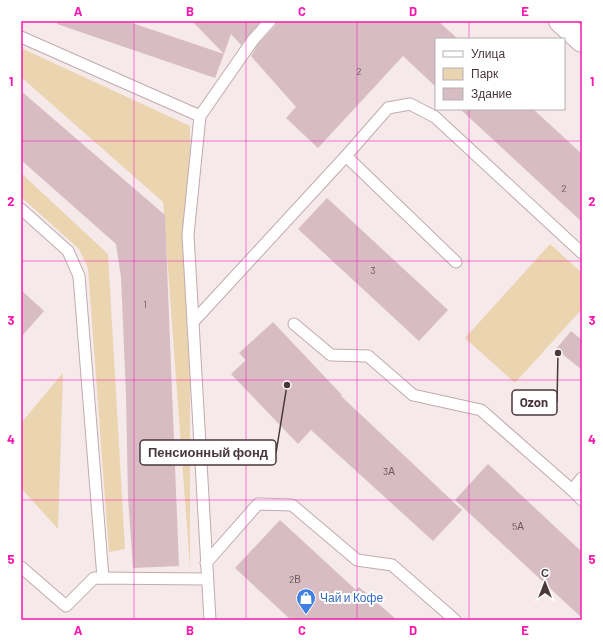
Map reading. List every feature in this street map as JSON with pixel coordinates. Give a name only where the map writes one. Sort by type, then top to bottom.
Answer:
[{"type":"street","points":[[560,21],[582,41]]},
{"type":"lane","points":[[210,620],[188,235],[200,116],[253,40],[270,21]]},
{"type":"lane","points":[[21,37],[200,116]]},
{"type":"lane","points":[[193,322],[346,156],[388,108],[410,104],[435,117],[582,253]]},
{"type":"lane","points":[[346,156],[456,262]]},
{"type":"lane","points":[[21,209],[68,251],[79,276],[103,578]]},
{"type":"lane","points":[[294,324],[331,355],[368,356],[413,395],[480,410],[582,500]]},
{"type":"lane","points":[[572,490],[582,478]]},
{"type":"lane","points":[[206,563],[258,504],[292,505],[357,560],[392,565],[455,620]]},
{"type":"lane","points":[[21,567],[66,606],[94,578],[206,578],[207,576]]},
{"type":"green space","points":[[21,48],[190,126],[190,568],[163,202],[21,77]]},
{"type":"green space","points":[[21,173],[108,254],[125,549],[109,552],[88,268],[79,249],[21,197]]},
{"type":"green space","points":[[550,244],[582,273],[582,309],[515,383],[465,338]]},
{"type":"green space","points":[[63,373],[58,529],[21,488],[21,423]]},
{"type":"building","points":[[57,21],[126,21],[224,54],[215,78],[57,24]]},
{"type":"building","points":[[192,21],[261,21],[241,45],[231,34],[224,54]]},
{"type":"building","points":[[277,21],[438,21],[457,38],[435,38],[435,86],[403,56],[318,148],[286,118],[296,107],[251,56],[258,44],[275,26]]},
{"type":"building","points":[[21,91],[165,215],[179,566],[133,568],[128,497],[126,395],[121,277],[116,244],[21,160]]},
{"type":"building","points":[[461,110],[534,110],[582,154],[582,222]]},
{"type":"building","points":[[327,198],[448,310],[419,341],[298,229]]},
{"type":"building","points":[[21,290],[44,311],[21,337]]},
{"type":"building","points":[[273,322],[342,395],[341,396],[462,510],[433,541],[311,430],[298,444],[231,374],[246,360],[239,353]]},
{"type":"building","points":[[571,331],[582,340],[582,370],[556,349]]},
{"type":"building","points":[[488,464],[582,552],[582,618],[455,500]]},
{"type":"building","points":[[280,520],[356,590],[359,587],[397,620],[291,620],[235,568]]},
{"type":"place","name":"Ozon","points":[[558,353]]},
{"type":"place","name":"Пенсионный фонд","points":[[287,385]]},
{"type":"place","name":"Чай и Кофе","points":[[306,615]]}]
